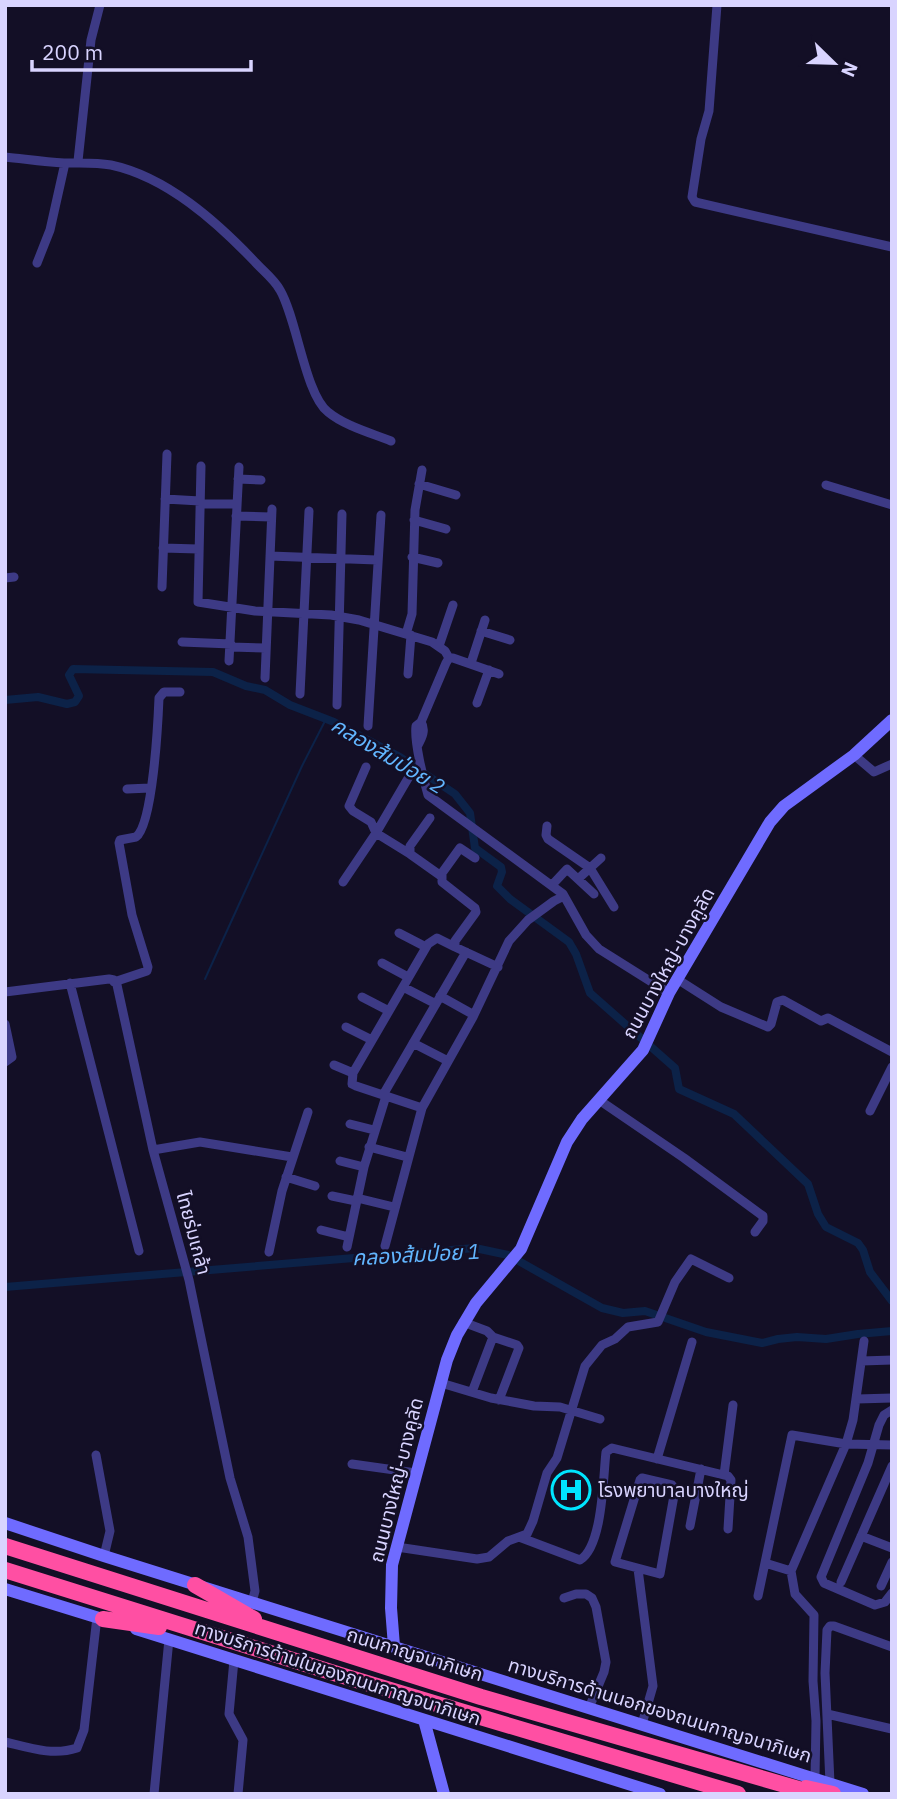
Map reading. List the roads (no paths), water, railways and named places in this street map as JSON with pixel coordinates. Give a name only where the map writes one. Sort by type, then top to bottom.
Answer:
[{"type":"highway","name":"ถนนกาญจนาภิเษก","points":[[5,1546],[481,1697],[790,1785],[815,1786]]},
{"type":"highway","points":[[5,1570],[738,1794]]},
{"type":"highway","points":[[195,1585],[281,1634]]},
{"type":"highway","points":[[100,1618],[203,1632]]},
{"type":"highway","points":[[790,1785],[832,1788]]},
{"type":"main road","name":"ถนนบางใหญ่-บางคูลัด","points":[[394,1646],[391,1580],[397,1547],[447,1360],[463,1322],[520,1249],[567,1142],[582,1119],[645,1045],[669,993],[770,822],[785,806],[854,755],[892,720]]},
{"type":"main road","name":"ทางบริการด้านนอกของถนนกาญจนาภิเษก","points":[[5,1521],[104,1556],[642,1724],[815,1786],[863,1794]]},
{"type":"main road","name":"ทางบริการด้านในของถนนกาญจนาภิเษก","points":[[10,1591],[660,1794]]},
{"type":"main road","points":[[424,1720],[444,1794]]},
{"type":"street","points":[[78,161],[91,40],[100,5]]},
{"type":"street","points":[[717,5],[709,111],[701,139],[692,197],[695,202],[892,247]]},
{"type":"street","points":[[5,157],[110,165],[148,178],[193,206],[239,245],[280,289],[293,320],[307,370],[318,398],[327,412],[391,441]]},
{"type":"street","points":[[37,263],[50,230],[65,163]]},
{"type":"street","points":[[162,587],[167,454]]},
{"type":"street","points":[[201,466],[198,602],[202,605],[339,616],[374,624],[439,646],[449,658],[499,674]]},
{"type":"street","points":[[229,661],[239,467]]},
{"type":"street","points":[[408,674],[414,520],[422,470]]},
{"type":"street","points":[[238,479],[261,480]]},
{"type":"street","points":[[419,484],[456,495]]},
{"type":"street","points":[[826,485],[892,505]]},
{"type":"street","points":[[165,499],[237,504]]},
{"type":"street","points":[[300,694],[309,511]]},
{"type":"street","points":[[236,516],[271,513],[265,678]]},
{"type":"street","points":[[337,705],[342,514]]},
{"type":"street","points":[[368,726],[380,515]]},
{"type":"street","points":[[414,520],[446,529]]},
{"type":"street","points":[[163,548],[198,549]]},
{"type":"street","points":[[270,556],[377,559]]},
{"type":"street","points":[[412,557],[438,564]]},
{"type":"street","points":[[439,646],[453,605]]},
{"type":"street","points":[[471,663],[485,620]]},
{"type":"street","points":[[481,631],[510,640]]},
{"type":"street","points":[[182,642],[266,648]]},
{"type":"street","points":[[449,658],[421,722],[416,726],[414,738],[418,745],[428,795],[552,885],[565,897],[586,935],[599,950],[669,993]]},
{"type":"street","points":[[477,703],[489,670]]},
{"type":"street","points":[[6,993],[43,989],[70,982],[108,979],[114,982],[147,971],[118,847],[120,840],[141,834],[146,817],[159,698],[164,692],[180,692]]},
{"type":"street","points":[[854,755],[874,772],[892,764]]},
{"type":"street","points":[[366,767],[349,806],[371,822],[376,833],[441,876]]},
{"type":"street","points":[[343,882],[410,775]]},
{"type":"street","points":[[127,789],[150,788]]},
{"type":"street","points":[[410,854],[410,846],[430,818]]},
{"type":"street","points":[[547,826],[548,839],[590,868],[614,907]]},
{"type":"street","points":[[455,947],[455,941],[476,912],[474,906],[442,882],[441,876],[460,848],[475,858]]},
{"type":"street","points":[[578,879],[601,858]]},
{"type":"street","points":[[552,885],[567,869],[594,894]]},
{"type":"street","points":[[385,1245],[422,1108],[474,1015],[509,941],[528,920],[565,897]]},
{"type":"street","points":[[399,933],[426,947]]},
{"type":"street","points":[[422,1108],[352,1084],[353,1073],[426,947],[437,939],[498,967]]},
{"type":"street","points":[[321,1230],[348,1242],[364,1167],[384,1095],[466,952]]},
{"type":"street","points":[[382,963],[408,977]]},
{"type":"street","points":[[677,979],[721,1007],[768,1027],[777,1002],[783,1000],[821,1021],[828,1018],[892,1052]]},
{"type":"street","points":[[70,982],[139,1251]]},
{"type":"street","name":"ไทยร่มเกล้า","points":[[114,982],[153,1150],[189,1280],[230,1478],[248,1537],[255,1591],[252,1602]]},
{"type":"street","points":[[403,986],[474,1015]]},
{"type":"street","points":[[362,996],[389,1011]]},
{"type":"street","points":[[5,1024],[12,1057],[5,1062]]},
{"type":"street","points":[[346,1027],[372,1040]]},
{"type":"street","points":[[413,1042],[448,1061]]},
{"type":"street","points":[[334,1065],[353,1073]]},
{"type":"street","points":[[870,1111],[892,1067]]},
{"type":"street","points":[[599,1101],[684,1158],[763,1216],[763,1221],[755,1232]]},
{"type":"street","points":[[270,1252],[286,1177],[308,1112]]},
{"type":"street","points":[[351,1124],[374,1130]]},
{"type":"street","points":[[153,1150],[200,1142],[292,1157]]},
{"type":"street","points":[[369,1147],[407,1157]]},
{"type":"street","points":[[341,1161],[364,1167]]},
{"type":"street","points":[[286,1177],[315,1186]]},
{"type":"street","points":[[332,1196],[394,1207]]},
{"type":"street","points":[[397,1547],[477,1559],[489,1557],[508,1541],[527,1534],[531,1529],[547,1473],[557,1458],[572,1415],[571,1410],[585,1366],[602,1345],[615,1339],[628,1327],[658,1322],[675,1282],[691,1259],[729,1278]]},
{"type":"street","points":[[463,1322],[519,1348],[499,1400]]},
{"type":"street","points":[[472,1392],[493,1337]]},
{"type":"street","points":[[815,1786],[814,1615],[795,1594],[791,1571],[846,1444],[857,1399],[864,1341]]},
{"type":"street","points":[[657,1459],[692,1342]]},
{"type":"street","points":[[862,1361],[892,1360]]},
{"type":"street","points":[[441,1383],[499,1400],[571,1410],[600,1419]]},
{"type":"street","points":[[857,1399],[892,1398]]},
{"type":"street","points":[[724,1475],[733,1405]]},
{"type":"street","points":[[892,1410],[884,1415],[879,1425],[868,1463],[821,1577],[824,1583],[875,1605],[881,1605],[892,1593]]},
{"type":"street","points":[[758,1596],[792,1435],[846,1444],[892,1445]]},
{"type":"street","points":[[519,1537],[580,1560],[587,1556],[598,1526],[606,1452],[612,1448],[728,1476],[731,1480],[728,1529]]},
{"type":"street","points":[[96,1455],[110,1531],[104,1556]]},
{"type":"street","points":[[352,1464],[416,1474]]},
{"type":"street","points":[[841,1582],[892,1466]]},
{"type":"street","points":[[690,1525],[701,1469]]},
{"type":"street","points":[[642,1478],[672,1486],[675,1490],[660,1574],[638,1569],[615,1561],[642,1478]]},
{"type":"street","points":[[861,1536],[892,1548]]},
{"type":"street","points":[[881,1586],[892,1562]]},
{"type":"street","points":[[765,1563],[791,1571]]},
{"type":"street","points":[[638,1569],[653,1686],[642,1724]]},
{"type":"street","points":[[564,1598],[586,1594],[592,1598],[596,1607],[606,1662],[589,1708]]},
{"type":"street","points":[[5,1742],[37,1751],[57,1752],[77,1748],[83,1736],[100,1618]]},
{"type":"street","points":[[832,1788],[826,1637],[830,1626],[892,1647]]},
{"type":"street","points":[[154,1794],[169,1639]]},
{"type":"street","points":[[234,1660],[229,1714],[243,1740],[238,1794]]},
{"type":"street","points":[[827,1714],[892,1729]]},
{"type":"waterway","name":"คลองส้มป่อย 2","points":[[5,700],[38,697],[67,704],[75,702],[79,696],[69,675],[73,669],[213,672],[246,686],[265,690],[290,705],[334,722],[400,757],[455,794],[470,813],[475,848],[501,867],[497,886],[510,899],[569,942],[590,993],[675,1068],[679,1089],[734,1114],[808,1184],[818,1214],[826,1227],[858,1243],[870,1272],[892,1301]]},
{"type":"waterway","points":[[205,979],[326,719]]},
{"type":"waterway","name":"คลองส้มป่อย 1","points":[[5,1287],[475,1248],[508,1255],[602,1308],[623,1313],[645,1311],[706,1332],[762,1343],[797,1337],[826,1339],[892,1331]]},
{"type":"place","name":"โรงพยาบาลบางใหญ่","points":[[571,1490]]}]
